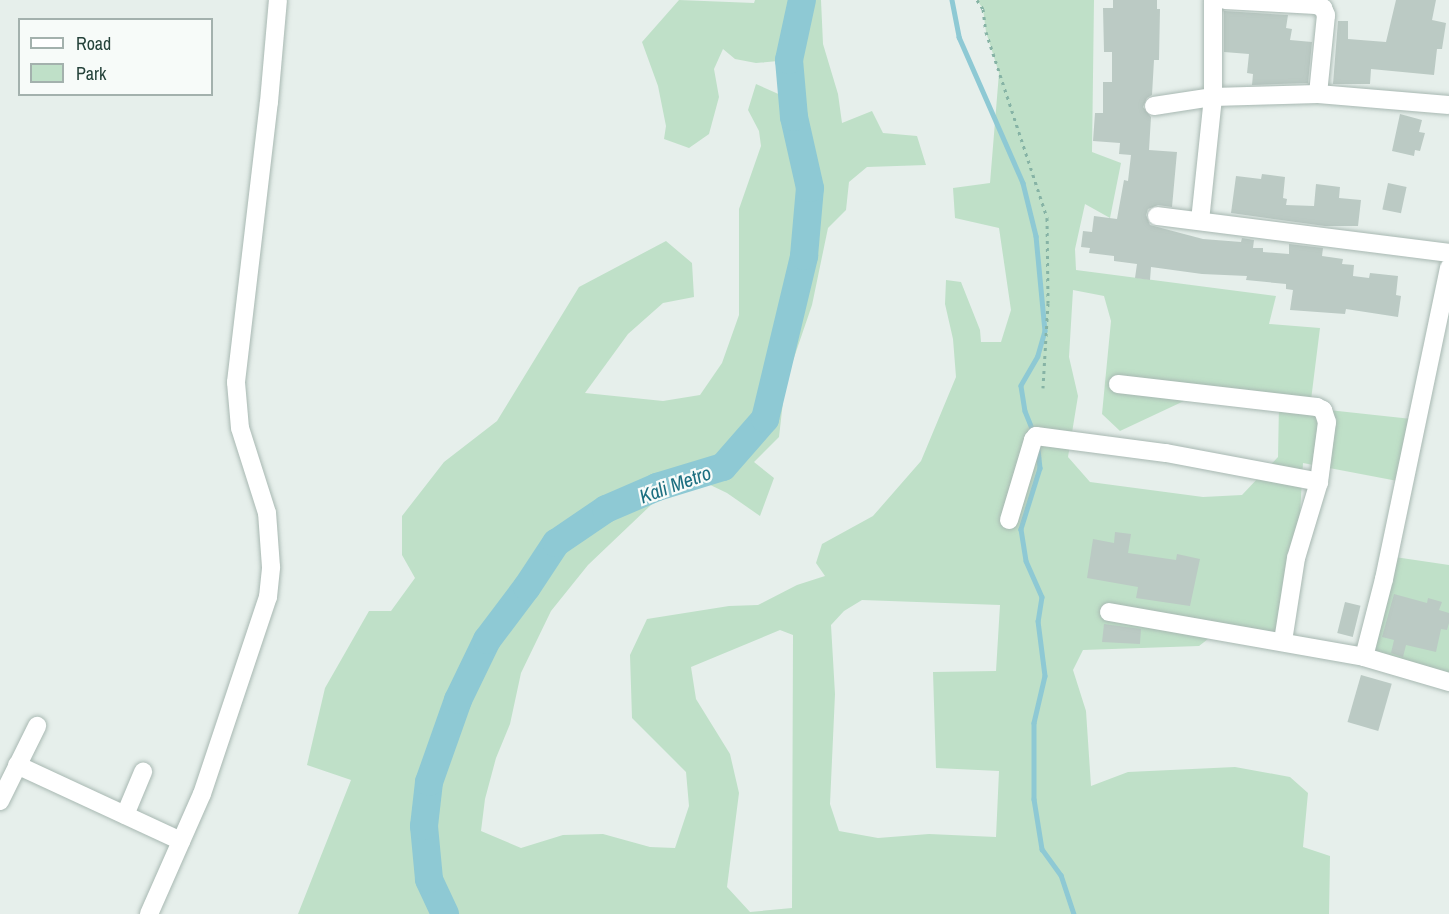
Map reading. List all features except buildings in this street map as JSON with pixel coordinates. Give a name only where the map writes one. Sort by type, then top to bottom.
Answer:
[{"type":"street","points":[[149,914],[202,794],[268,597],[272,567],[267,513],[240,428],[237,382],[269,102],[278,0]]},
{"type":"street","points":[[1200,221],[1213,97],[1213,0]]},
{"type":"street","points":[[1226,0],[1316,5],[1323,8],[1326,15],[1318,94]]},
{"type":"street","points":[[1154,106],[1213,97],[1318,94],[1449,105]]},
{"type":"street","points":[[1157,216],[1449,253]]},
{"type":"street","points":[[1364,657],[1384,579],[1449,268]]},
{"type":"street","points":[[1118,384],[1317,407],[1323,410],[1327,422],[1319,482],[1296,558],[1283,641]]},
{"type":"street","points":[[1009,520],[1036,436],[1166,453],[1319,482]]},
{"type":"street","points":[[1109,612],[1364,657],[1449,682]]},
{"type":"street","points":[[0,801],[37,726]]},
{"type":"street","points":[[17,765],[181,841]]},
{"type":"street","points":[[125,815],[143,772]]},
{"type":"path","points":[[977,0],[983,9],[986,32],[1047,218],[1048,303],[1042,388]]},
{"type":"green space","points":[[679,0],[754,3],[755,0],[821,0],[823,44],[838,94],[842,123],[872,111],[883,133],[917,136],[926,165],[867,167],[849,182],[846,210],[828,228],[812,305],[785,384],[779,437],[754,462],[774,478],[760,516],[727,493],[702,481],[672,485],[588,565],[551,611],[521,673],[510,724],[496,758],[485,799],[481,831],[521,848],[563,835],[603,834],[650,847],[675,848],[689,806],[686,772],[632,718],[630,655],[647,619],[729,606],[758,605],[797,585],[825,576],[816,563],[822,544],[873,516],[921,461],[956,377],[953,339],[945,304],[946,280],[961,282],[980,330],[981,342],[1001,342],[1011,310],[999,228],[955,218],[953,188],[990,183],[999,73],[986,32],[983,9],[977,0],[1094,0],[1092,152],[1121,163],[1110,218],[1085,204],[1075,249],[1076,270],[1276,296],[1269,324],[1320,328],[1310,408],[1421,420],[1408,483],[1303,463],[1300,514],[1276,646],[1217,632],[1199,646],[1083,650],[1073,670],[1086,711],[1091,786],[1128,772],[1235,767],[1290,777],[1308,793],[1303,847],[1330,856],[1329,914],[298,914],[351,780],[307,765],[325,688],[369,611],[391,611],[415,578],[402,555],[402,516],[444,462],[497,421],[579,287],[666,241],[692,263],[694,297],[663,303],[628,334],[585,393],[663,401],[700,395],[722,363],[739,315],[739,209],[761,146],[759,131],[748,110],[756,84],[792,100],[789,60],[756,63],[735,59],[723,49],[714,69],[719,97],[709,134],[689,148],[664,139],[666,126],[658,86],[642,42]],"holes":[[[1073,290],[1104,296],[1111,321],[1102,414],[1120,431],[1184,401],[1279,404],[1278,457],[1242,495],[1203,497],[1090,482],[1068,457],[1078,396],[1069,357]],[[862,600],[1000,605],[996,671],[933,672],[936,768],[999,771],[996,837],[929,834],[878,838],[839,831],[830,804],[835,694],[831,625],[844,611]],[[780,630],[793,635],[792,908],[750,912],[727,887],[739,793],[730,754],[696,699],[691,667]]]},
{"type":"green space","points":[[1388,556],[1449,565],[1449,688],[1365,665]]},
{"type":"waterway","name":"Kali Metro","points":[[445,914],[429,879],[424,826],[429,782],[458,700],[487,640],[527,587],[556,543],[606,509],[657,487],[723,467],[765,419],[804,256],[810,188],[794,117],[789,60],[802,0]]},
{"type":"waterway","points":[[952,0],[959,37],[1023,183],[1036,236],[1045,331],[1038,356],[1021,386],[1025,411],[1034,433]]},
{"type":"waterway","points":[[1038,449],[1040,468],[1021,529],[1026,561],[1042,597],[1038,621],[1045,676],[1034,723],[1034,799],[1042,849],[1061,875],[1074,914]]}]
